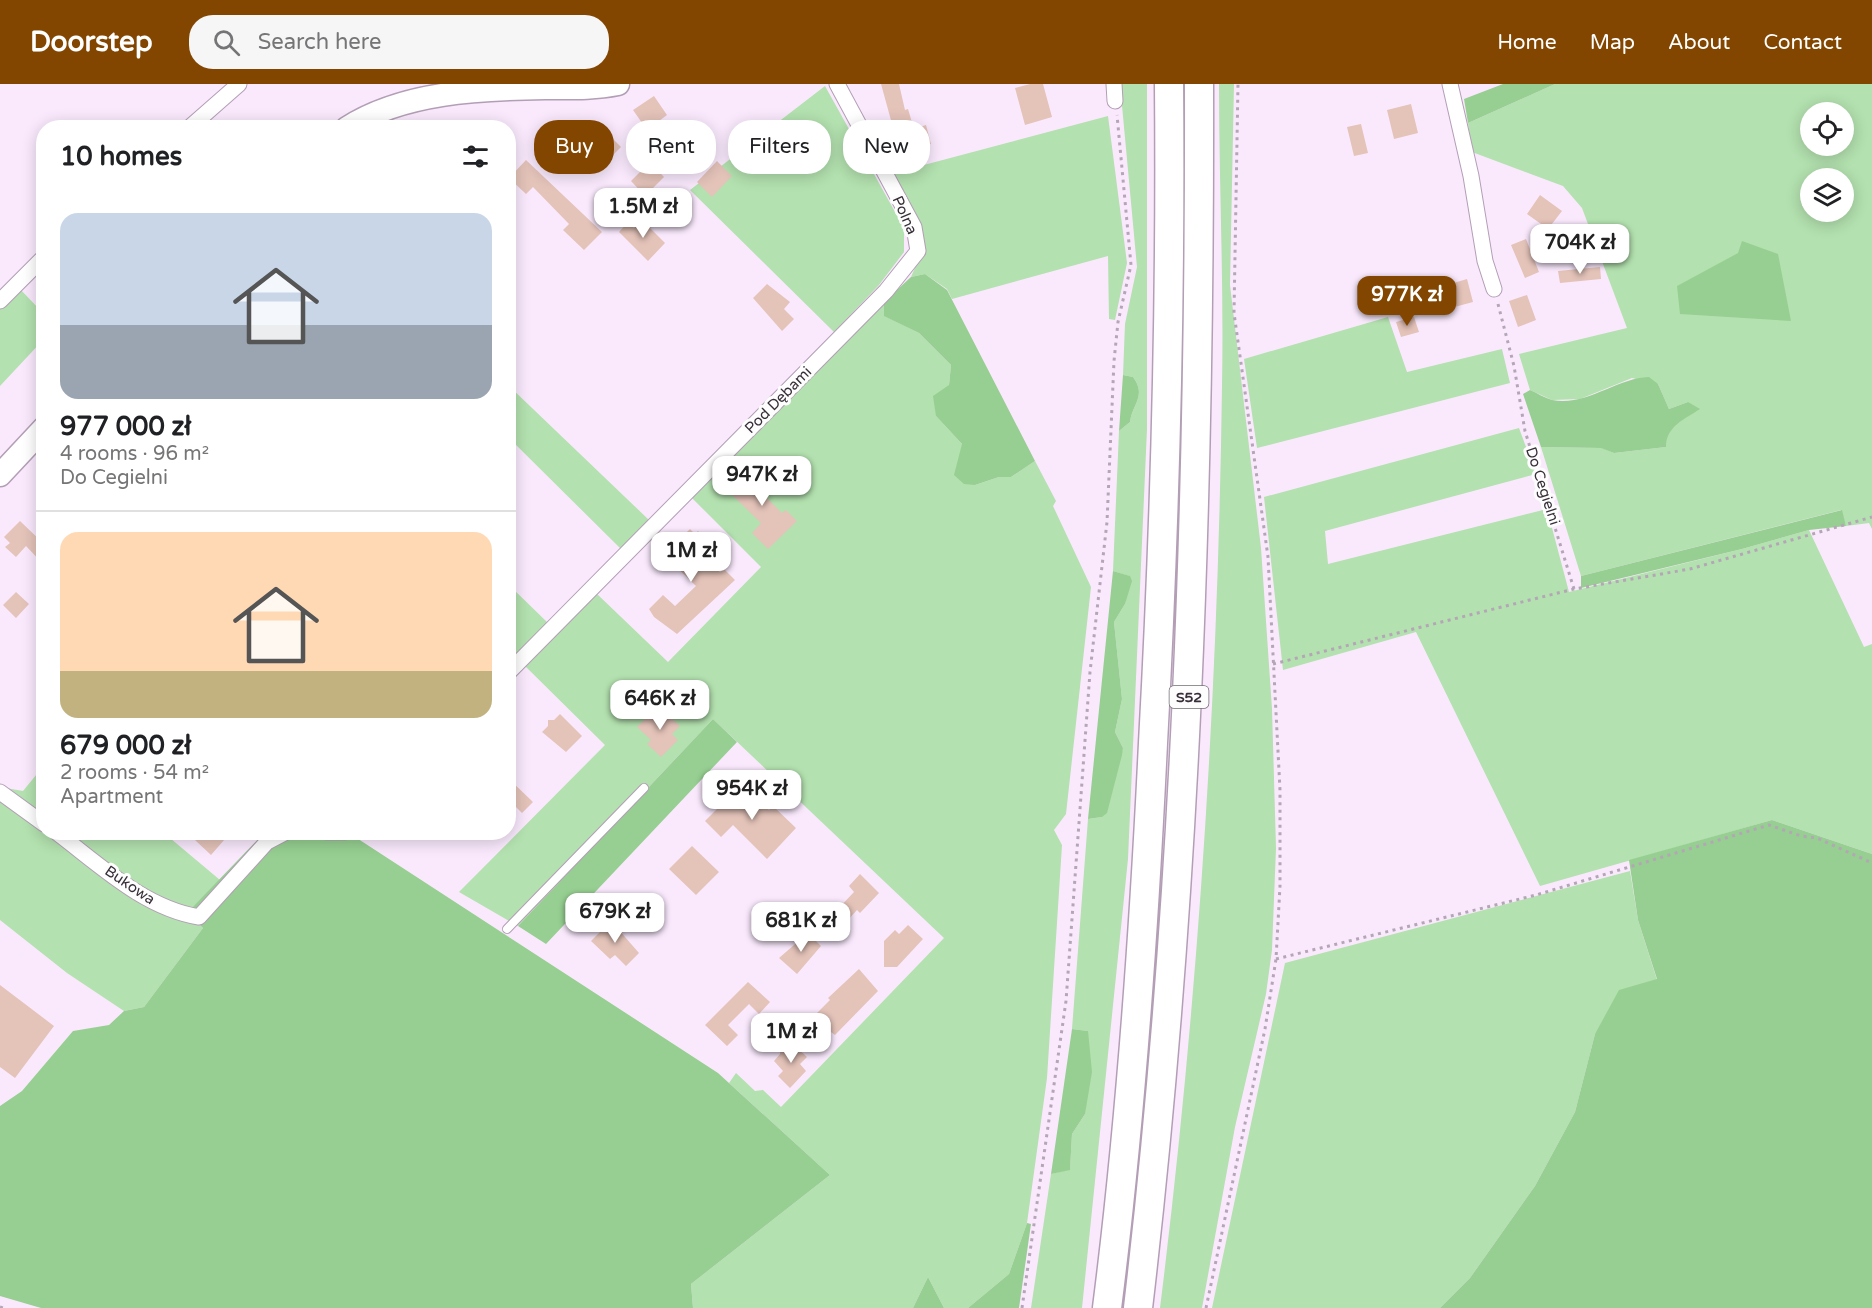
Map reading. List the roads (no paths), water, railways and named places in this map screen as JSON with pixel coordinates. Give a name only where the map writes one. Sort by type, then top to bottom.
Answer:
[{"type":"highway","name":"S52","points":[[1107,1308],[1132,1075],[1145,904],[1163,564],[1169,84]]},
{"type":"highway","name":"S52","points":[[1138,1308],[1168,1019],[1186,762],[1195,556],[1199,84]]},
{"type":"street","points":[[198,120],[239,84]]},
{"type":"street","points":[[365,120],[397,106],[472,91],[618,84]]},
{"type":"street","name":"Polna","points":[[837,84],[914,228],[918,251]]},
{"type":"street","points":[[1114,84],[1115,101]]},
{"type":"street","points":[[1450,84],[1471,176],[1485,261],[1494,289]]},
{"type":"street","name":"Pod Dębami","points":[[516,666],[886,291],[918,251]]},
{"type":"street","points":[[0,301],[36,265]]},
{"type":"street","points":[[0,475],[36,437]]},
{"type":"street","points":[[0,792],[36,818]]},
{"type":"street","name":"Bukowa","points":[[67,840],[150,901],[175,913],[199,917],[271,840]]},
{"type":"lane","points":[[507,929],[644,788]]}]
